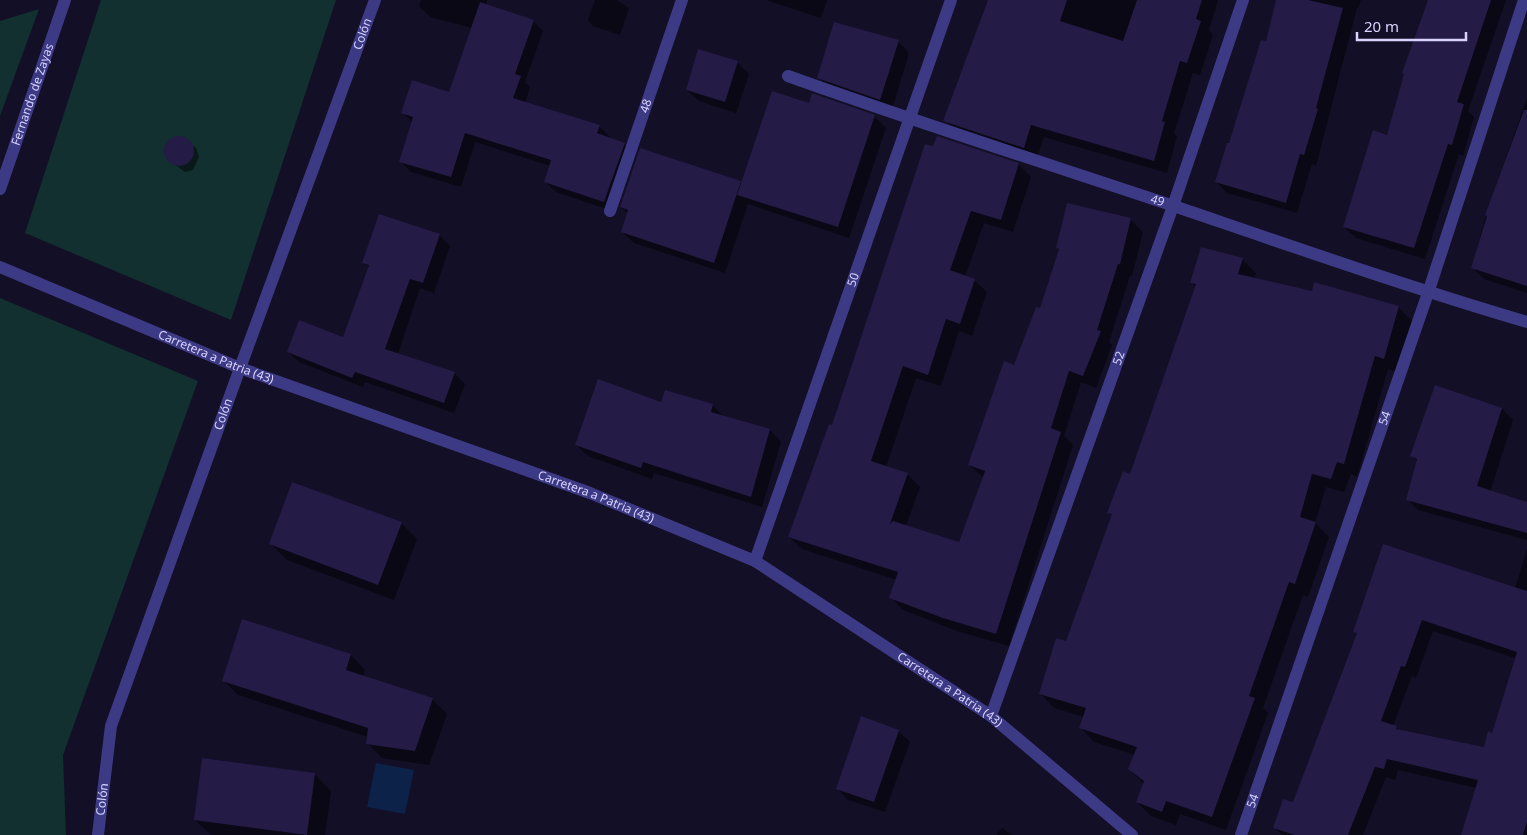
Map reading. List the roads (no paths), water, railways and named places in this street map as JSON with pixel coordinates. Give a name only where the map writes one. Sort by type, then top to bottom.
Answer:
[{"type":"street","name":"Fernando de Zayas","points":[[0,190],[65,0]]},
{"type":"street","name":"Colón","points":[[98,835],[111,726],[375,0]]},
{"type":"street","name":"48","points":[[610,211],[682,0]]},
{"type":"street","name":"50","points":[[755,561],[951,0]]},
{"type":"street","name":"52","points":[[991,716],[1173,206],[1243,0]]},
{"type":"street","name":"54","points":[[1241,835],[1428,294],[1524,0]]},
{"type":"street","name":"49","points":[[788,76],[910,120],[1173,206],[1428,294],[1527,322]]},
{"type":"street","name":"Carretera a Patria (43)","points":[[0,267],[240,368],[590,493],[755,561],[991,716],[1132,835]]},
{"type":"water","points":[[376,763],[414,770],[405,814],[367,807]]}]
